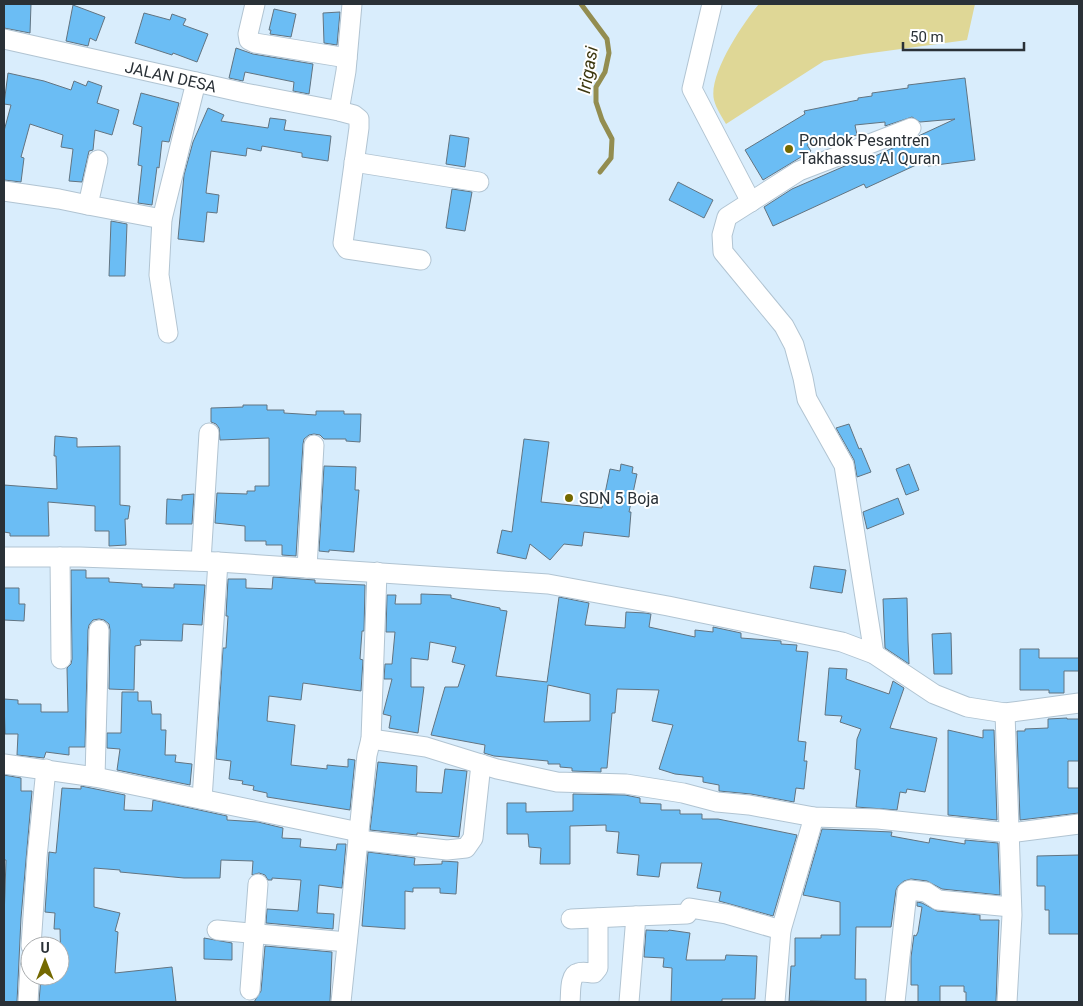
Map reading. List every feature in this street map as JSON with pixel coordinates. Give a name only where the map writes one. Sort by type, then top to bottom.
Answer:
[{"type":"street","points":[[255,4],[248,34],[249,40],[255,43],[347,58]]},
{"type":"street","points":[[339,111],[347,58],[352,4]]},
{"type":"street","points":[[712,4],[692,89],[751,202]]},
{"type":"street","name":"JALAN DESA","points":[[4,39],[245,93],[339,111],[354,116],[359,119],[354,162]]},
{"type":"street","points":[[168,333],[159,275],[162,218],[196,82]]},
{"type":"street","points":[[874,654],[844,465],[807,399],[804,378],[794,345],[784,326],[723,252],[722,236],[727,218],[799,172],[912,128]]},
{"type":"street","points":[[88,205],[98,160]]},
{"type":"street","points":[[421,260],[347,250],[344,247],[354,162],[479,182]]},
{"type":"street","points":[[4,191],[162,218]]},
{"type":"street","points":[[202,799],[210,562],[209,433]]},
{"type":"street","points":[[307,568],[314,445]]},
{"type":"street","points":[[4,557],[210,562],[548,584],[842,642],[874,654],[934,694],[967,707],[1005,713],[1079,703]]},
{"type":"street","points":[[60,557],[61,660]]},
{"type":"street","points":[[341,1002],[370,739],[377,572]]},
{"type":"street","points":[[95,777],[99,630]]},
{"type":"street","points":[[1005,713],[1012,907],[1007,1002]]},
{"type":"street","points":[[370,739],[426,747],[497,769],[557,782],[626,784],[682,793],[717,802],[750,805],[814,817],[878,819],[1010,833],[1079,824]]},
{"type":"street","points":[[4,764],[95,777],[202,799],[359,836],[447,850],[466,848],[473,838],[481,764]]},
{"type":"street","points":[[32,936],[36,857],[46,769]]},
{"type":"street","points":[[775,1002],[781,930],[814,817]]},
{"type":"street","points":[[250,990],[258,884]]},
{"type":"street","points":[[895,1002],[909,891],[925,891],[938,900],[1012,907]]},
{"type":"street","points":[[571,919],[687,914],[690,908],[726,914],[781,930]]},
{"type":"street","points":[[629,1002],[636,916]]},
{"type":"street","points":[[570,1002],[574,974],[594,973],[598,968],[598,918]]},
{"type":"street","points":[[217,930],[347,942]]},
{"type":"street","points":[[28,1002],[29,986]]},
{"type":"shaded area","points":[[759,4],[975,4],[967,40],[824,61],[726,124],[714,100],[716,77],[736,36]]},
{"type":"building","points":[[4,4],[31,4],[30,33],[4,28]]},
{"type":"building","points":[[73,5],[105,17],[96,41],[90,38],[88,46],[66,41]]},
{"type":"building","points":[[274,9],[296,14],[291,37],[270,34],[271,30],[269,30]]},
{"type":"building","points":[[340,12],[337,45],[324,43],[323,13]]},
{"type":"building","points":[[144,13],[170,20],[172,14],[186,19],[183,25],[208,34],[197,62],[173,53],[172,55],[135,43]]},
{"type":"building","points":[[236,48],[253,54],[313,64],[309,94],[293,91],[294,82],[245,72],[243,81],[229,78]]},
{"type":"building","points":[[8,73],[44,81],[71,90],[74,81],[86,86],[88,81],[102,86],[97,103],[119,110],[112,135],[95,130],[93,150],[89,151],[82,182],[69,181],[73,149],[61,147],[63,135],[30,124],[21,157],[24,158],[21,182],[4,180],[4,131],[11,105],[4,104]]},
{"type":"building","points":[[965,78],[975,160],[928,166],[927,160],[866,188],[864,184],[773,226],[764,207],[792,189],[854,162],[856,165],[955,119],[920,122],[912,117],[885,126],[885,122],[855,125],[857,135],[807,145],[811,151],[763,180],[745,150],[805,114],[804,111],[858,100],[858,98],[872,96],[872,93],[908,88],[908,85]]},
{"type":"building","points":[[141,93],[179,103],[169,142],[162,141],[152,205],[138,203],[142,166],[138,165],[142,127],[133,124]]},
{"type":"building","points":[[208,108],[224,115],[221,121],[268,128],[270,118],[286,120],[284,130],[331,136],[328,161],[302,157],[302,153],[262,146],[261,151],[247,148],[246,156],[211,151],[206,193],[219,195],[217,213],[207,212],[204,242],[178,239],[184,175],[193,142]]},
{"type":"building","points":[[450,135],[469,138],[465,167],[446,164]]},
{"type":"building","points":[[678,182],[713,200],[704,218],[669,200]]},
{"type":"building","points":[[452,189],[472,192],[465,231],[446,228]]},
{"type":"building","points":[[111,221],[127,224],[125,276],[109,276]]},
{"type":"building","points":[[243,405],[267,405],[267,410],[284,410],[284,413],[316,415],[316,411],[344,411],[344,414],[361,414],[360,442],[346,441],[346,439],[324,439],[320,435],[314,434],[304,439],[296,556],[282,555],[282,545],[266,545],[266,541],[245,541],[245,526],[215,523],[217,493],[247,494],[247,491],[255,491],[255,486],[269,486],[269,438],[220,440],[219,428],[211,422],[211,408],[243,407]]},
{"type":"building","points":[[849,424],[871,472],[857,477],[854,460],[836,428]]},
{"type":"building","points":[[55,436],[77,438],[77,447],[120,446],[120,505],[130,506],[128,519],[125,519],[126,545],[109,546],[109,531],[95,531],[95,506],[48,502],[49,536],[10,536],[10,533],[4,532],[4,485],[57,489],[56,456],[54,456]]},
{"type":"building","points":[[524,439],[549,442],[541,502],[602,508],[610,469],[620,471],[621,464],[633,467],[632,473],[637,474],[629,512],[631,512],[629,537],[584,532],[582,546],[564,544],[550,560],[530,544],[526,559],[497,553],[502,530],[512,532]]},
{"type":"building","points":[[909,464],[919,490],[906,495],[896,469]]},
{"type":"building","points":[[324,466],[356,467],[355,490],[359,490],[354,552],[319,551]]},
{"type":"building","points":[[194,494],[192,524],[166,524],[167,499],[182,500],[182,495]]},
{"type":"building","points":[[898,498],[904,514],[867,529],[863,512]]},
{"type":"building","points":[[814,566],[846,570],[842,593],[810,588]]},
{"type":"building","points":[[71,570],[86,570],[86,578],[109,578],[109,582],[142,584],[142,587],[174,588],[174,584],[205,585],[202,625],[183,624],[182,641],[140,640],[141,645],[135,646],[134,690],[109,689],[109,624],[104,620],[93,620],[88,630],[85,747],[69,747],[69,755],[46,752],[44,758],[17,755],[18,734],[5,734],[4,699],[18,700],[18,704],[41,704],[41,712],[68,712],[67,668],[71,664],[72,659]]},
{"type":"building","points":[[273,577],[315,580],[315,583],[365,585],[364,631],[362,631],[360,659],[363,660],[361,691],[303,683],[301,700],[269,696],[267,721],[295,725],[291,765],[327,769],[327,765],[348,767],[348,759],[355,760],[350,810],[267,797],[267,793],[253,790],[254,786],[242,784],[243,781],[229,779],[231,761],[216,759],[223,648],[226,648],[228,579],[246,579],[246,588],[272,589]]},
{"type":"building","points":[[4,588],[19,588],[19,604],[25,604],[24,621],[4,620]]},
{"type":"building","points":[[421,594],[451,595],[451,598],[507,611],[496,676],[547,682],[559,597],[589,603],[585,625],[625,628],[626,612],[645,613],[651,614],[649,627],[695,637],[695,630],[713,632],[713,627],[741,633],[741,638],[781,641],[781,644],[797,645],[796,651],[808,652],[798,741],[806,742],[804,761],[807,761],[804,789],[796,788],[794,802],[751,794],[719,791],[719,785],[703,782],[703,777],[675,774],[659,769],[673,725],[652,721],[659,690],[617,689],[615,713],[612,713],[607,768],[601,768],[601,772],[572,771],[572,768],[560,767],[560,764],[548,764],[548,761],[494,756],[484,753],[485,745],[431,735],[445,687],[458,687],[465,665],[452,662],[456,647],[430,642],[428,660],[411,658],[411,687],[424,687],[418,733],[389,728],[391,716],[383,714],[392,679],[384,679],[385,664],[392,664],[395,632],[386,632],[387,595],[396,595],[395,604],[421,604]],"holes":[[[548,685],[590,694],[590,721],[544,722]]]},
{"type":"building","points":[[907,598],[909,664],[885,648],[883,599]]},
{"type":"building","points":[[951,633],[952,674],[934,674],[932,634]]},
{"type":"building","points":[[1020,649],[1039,649],[1039,658],[1079,658],[1079,671],[1064,671],[1064,693],[1049,693],[1049,690],[1020,690]]},
{"type":"building","points":[[829,668],[847,669],[846,679],[889,694],[893,681],[904,688],[890,728],[937,738],[925,792],[907,789],[906,793],[900,792],[897,810],[856,807],[860,770],[855,769],[857,739],[861,729],[840,722],[842,716],[825,715]]},
{"type":"building","points":[[122,692],[138,692],[138,701],[151,701],[152,714],[161,714],[161,730],[166,730],[165,755],[176,755],[175,762],[192,764],[190,785],[117,770],[120,749],[107,748],[107,733],[121,733]]},
{"type":"building","points":[[1048,719],[1079,719],[1079,761],[1068,761],[1068,788],[1079,788],[1079,813],[1020,820],[1017,731],[1048,728]]},
{"type":"building","points":[[948,730],[983,738],[983,730],[994,730],[997,820],[948,815]]},
{"type":"building","points":[[378,762],[417,766],[416,792],[442,793],[445,769],[467,771],[459,837],[370,830]]},
{"type":"building","points":[[4,775],[21,778],[21,791],[32,791],[21,918],[17,1002],[4,1002],[6,860],[4,860]]},
{"type":"building","points":[[81,786],[125,795],[124,810],[152,811],[153,800],[227,816],[227,820],[258,822],[283,828],[282,838],[301,839],[300,847],[336,850],[337,844],[346,844],[342,888],[319,885],[317,913],[334,914],[333,929],[266,923],[267,909],[298,911],[301,880],[272,878],[272,880],[268,880],[265,875],[259,873],[252,875],[253,861],[221,860],[220,878],[184,878],[94,868],[94,907],[120,913],[115,931],[118,932],[115,973],[172,967],[176,1002],[39,1002],[40,986],[70,986],[70,936],[60,936],[60,929],[54,929],[55,913],[45,912],[49,852],[56,853],[62,788],[81,789]]},
{"type":"building","points":[[573,794],[625,795],[640,798],[640,803],[661,804],[661,810],[680,810],[680,814],[702,814],[702,819],[718,819],[797,835],[773,916],[719,901],[721,892],[697,888],[702,863],[661,863],[659,877],[637,875],[639,855],[617,853],[619,832],[606,831],[606,825],[570,826],[570,864],[540,864],[541,848],[529,847],[528,834],[507,834],[507,803],[526,803],[526,812],[573,811]]},
{"type":"building","points":[[822,829],[892,832],[891,836],[929,843],[930,838],[965,844],[965,840],[998,843],[1000,895],[942,889],[927,881],[911,879],[904,881],[896,890],[891,927],[856,927],[855,979],[866,979],[866,1002],[789,1002],[791,966],[795,966],[795,938],[821,938],[821,935],[840,935],[840,902],[803,895]]},
{"type":"building","points":[[368,852],[415,858],[414,865],[442,864],[442,861],[458,862],[456,894],[440,893],[440,888],[413,888],[413,892],[405,891],[405,929],[362,926]]},
{"type":"building","points":[[1079,855],[1079,934],[1049,934],[1049,910],[1045,910],[1045,886],[1037,886],[1037,856]]},
{"type":"building","points":[[917,902],[937,911],[980,915],[980,920],[999,920],[996,1002],[966,1002],[964,986],[940,986],[940,1002],[918,1002],[918,985],[911,985],[911,957],[914,935],[916,936],[918,932],[922,907],[917,906]]},
{"type":"building","points":[[646,930],[669,930],[690,933],[686,960],[725,960],[726,955],[757,956],[755,999],[722,999],[722,1002],[671,1002],[672,968],[663,967],[664,958],[644,957]]},
{"type":"building","points":[[204,938],[232,943],[232,960],[204,959]]},
{"type":"building","points":[[265,946],[332,952],[330,1002],[254,1002],[261,991]]},
{"type":"waterway","name":"Irigasi","points":[[581,4],[607,39],[609,53],[605,72],[596,87],[596,102],[602,120],[612,139],[611,158],[600,172]]},
{"type":"place","name":"Pondok Pesantren Takhassus Al Quran","points":[[789,149]]},
{"type":"place","name":"SDN 5 Boja","points":[[569,498]]}]
